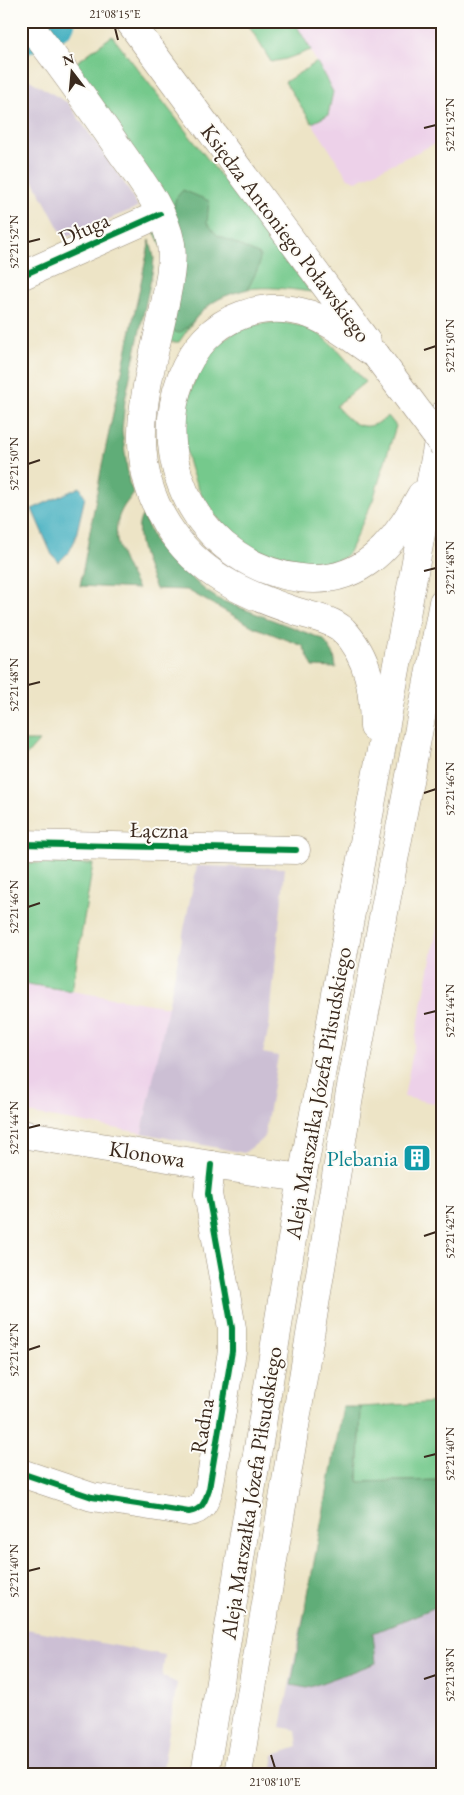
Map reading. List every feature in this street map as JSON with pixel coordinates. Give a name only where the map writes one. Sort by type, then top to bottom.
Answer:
[{"type":"main road","points":[[26,21],[61,65],[145,186],[169,236],[171,254],[166,297],[142,408],[142,447],[150,486],[168,526],[211,573],[250,596],[328,622],[342,629],[362,657],[367,669],[373,696],[374,784]]},
{"type":"main road","name":"Księdza Antoniego Poławskiego","points":[[132,25],[443,445]]},
{"type":"main road","name":"Długa","points":[[21,276],[160,214]]},
{"type":"main road","points":[[376,355],[325,322],[301,312],[282,309],[256,310],[233,318],[220,326],[200,344],[192,355],[175,397],[171,429],[172,446],[175,465],[184,492],[194,511],[209,530],[242,558],[265,569],[284,575],[304,579],[322,579],[352,573],[377,555],[407,519],[420,497],[431,471]]},
{"type":"main road","name":"Aleja Marszałka Józefa Piłsudskiego","points":[[205,1774],[302,1178],[431,471],[443,415]]},
{"type":"main road","name":"Aleja Marszałka Józefa Piłsudskiego","points":[[238,1774],[349,1097],[443,602]]},
{"type":"main road","name":"Łączna","points":[[21,844],[296,850]]},
{"type":"main road","name":"Klonowa","points":[[21,1134],[302,1178]]},
{"type":"main road","name":"Radna","points":[[21,1473],[92,1497],[189,1512],[202,1508],[210,1488],[232,1351],[231,1319],[208,1194],[211,1165]]},
{"type":"shaded area","points":[[294,21],[443,21],[443,140],[356,181],[348,178],[312,123],[328,115],[333,92]]},
{"type":"shaded area","points":[[21,75],[68,103],[127,187],[138,207],[64,238],[21,157]]},
{"type":"shaded area","points":[[197,866],[285,868],[269,1027],[263,1053],[278,1056],[264,1138],[244,1153],[142,1133]]},
{"type":"shaded area","points":[[443,898],[443,1105],[404,1097]]},
{"type":"shaded area","points":[[21,983],[169,1007],[142,1133],[21,1112]]},
{"type":"shaded area","points":[[443,1561],[443,1774],[313,1774],[310,1769],[291,1774],[271,1774],[274,1755],[298,1747],[296,1730],[281,1727],[303,1616]]},
{"type":"shaded area","points":[[21,1628],[165,1655],[162,1676],[177,1683],[162,1774],[21,1774]]},
{"type":"green space","points":[[246,21],[294,21],[311,50],[271,62]]},
{"type":"green space","points":[[112,36],[311,292],[255,288],[229,294],[216,300],[201,313],[179,342],[166,342],[179,282],[73,65]]},
{"type":"green space","points":[[317,62],[333,92],[328,115],[312,123],[285,82]]},
{"type":"green space","points":[[183,190],[209,201],[207,223],[217,235],[260,255],[259,266],[248,289],[215,301],[179,333],[169,330],[173,209],[176,198]]},
{"type":"green space","points":[[150,240],[154,258],[153,269],[125,400],[122,430],[129,483],[134,494],[124,506],[116,529],[120,552],[138,589],[80,586],[102,465]]},
{"type":"green space","points":[[280,322],[303,327],[319,334],[340,353],[365,382],[336,406],[348,418],[354,423],[366,426],[380,422],[388,416],[396,426],[373,500],[349,552],[341,559],[330,563],[300,565],[286,562],[253,548],[232,533],[214,514],[201,493],[191,469],[186,445],[185,419],[190,394],[200,370],[212,352],[227,337],[239,330],[264,323]]},
{"type":"green space","points":[[143,515],[156,545],[206,591],[220,600],[323,639],[334,655],[336,668],[313,667],[303,646],[254,627],[187,590],[156,589],[145,563],[140,541],[140,522]]},
{"type":"green space","points":[[21,741],[39,741],[25,757],[24,831],[21,831]]},
{"type":"green space","points":[[25,863],[93,864],[72,991],[21,983],[21,880],[24,877]]},
{"type":"green space","points":[[443,1039],[443,1097],[438,1097]]},
{"type":"green space","points":[[443,1402],[443,1480],[358,1482],[361,1407]]},
{"type":"green space","points":[[343,1407],[361,1407],[358,1482],[443,1480],[443,1604],[373,1633],[376,1663],[307,1688],[291,1685]]},
{"type":"water","points":[[80,487],[85,497],[75,540],[69,552],[59,562],[52,555],[32,509]]},
{"type":"waterway","points":[[21,35],[55,21]]},
{"type":"cycle path","points":[[21,276],[160,214]]},
{"type":"cycle path","points":[[21,844],[296,850]]},
{"type":"cycle path","points":[[21,1473],[92,1497],[189,1512],[194,1511],[203,1504],[209,1489],[232,1351],[232,1328],[208,1194],[211,1165]]},
{"type":"place","name":"Plebania","points":[[417,1158]]}]
